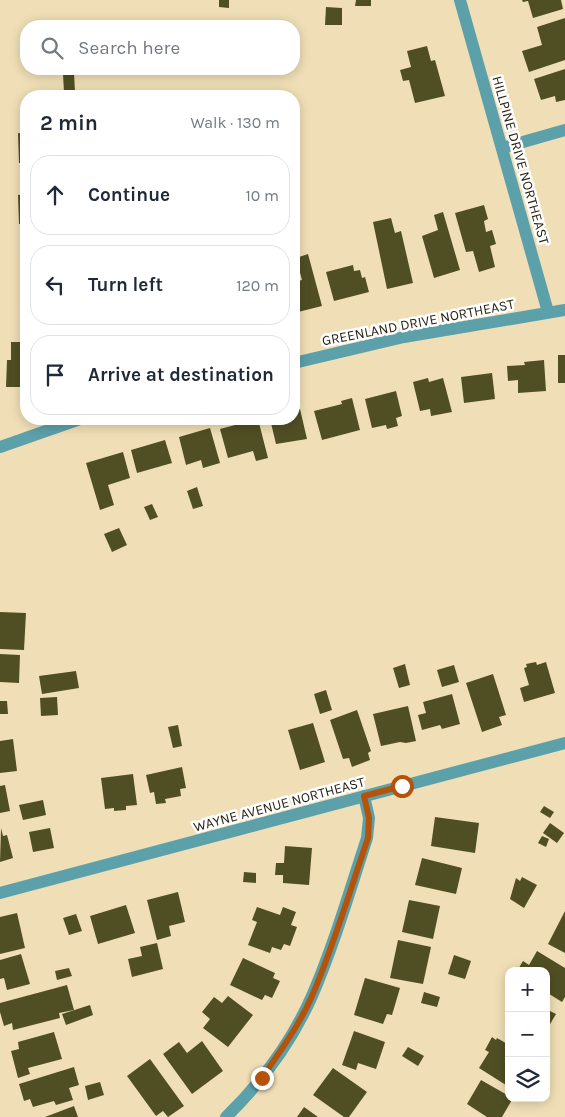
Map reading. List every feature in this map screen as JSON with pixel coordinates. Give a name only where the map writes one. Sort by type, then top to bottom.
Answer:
[{"type":"street","name":"HILLPINE DRIVE NORTHEAST","points":[[460,0],[548,312]]},
{"type":"street","points":[[502,148],[565,130]]},
{"type":"street","points":[[548,312],[565,310]]},
{"type":"street","name":"GREENLAND DRIVE NORTHEAST","points":[[300,362],[404,337],[548,312]]},
{"type":"street","points":[[0,447],[63,425]]},
{"type":"street","name":"WAYNE AVENUE NORTHEAST","points":[[0,893],[565,743]]},
{"type":"street","points":[[226,1117],[262,1078],[296,1028],[311,997],[324,966],[368,838],[369,818],[364,796]]},
{"type":"building","points":[[219,0],[229,0],[229,8],[219,7]]},
{"type":"building","points":[[356,0],[371,0],[371,6],[355,6]]},
{"type":"building","points":[[522,0],[561,0],[563,9],[533,18],[528,1],[523,2]]},
{"type":"building","points":[[326,7],[342,8],[342,25],[325,25]]},
{"type":"building","points":[[565,18],[565,60],[529,72],[522,51],[542,45],[537,27]]},
{"type":"building","points":[[427,46],[431,61],[435,60],[445,96],[415,103],[409,80],[403,81],[400,70],[411,67],[407,51]]},
{"type":"building","points":[[565,69],[565,100],[556,102],[555,96],[541,100],[534,79]]},
{"type":"building","points":[[63,75],[74,75],[75,90],[64,90]]},
{"type":"building","points":[[18,133],[20,133],[19,163]]},
{"type":"building","points":[[18,195],[20,195],[20,224],[19,224]]},
{"type":"building","points":[[484,205],[488,219],[484,221],[486,232],[492,230],[496,244],[490,246],[495,267],[479,272],[473,251],[466,252],[455,213]]},
{"type":"building","points":[[443,212],[460,270],[434,278],[422,236],[438,230],[434,215]]},
{"type":"building","points":[[391,218],[395,233],[401,231],[413,283],[387,289],[373,222]]},
{"type":"building","points":[[308,254],[322,306],[300,312],[300,280],[302,280],[300,257]]},
{"type":"building","points":[[353,265],[354,271],[360,270],[362,278],[365,277],[369,292],[334,301],[326,272]]},
{"type":"building","points":[[11,342],[20,342],[20,387],[6,387],[7,360],[11,360]]},
{"type":"building","points":[[558,355],[565,355],[565,383],[558,383]]},
{"type":"building","points":[[544,360],[546,391],[518,393],[518,380],[508,381],[507,366],[525,365],[524,362]]},
{"type":"building","points":[[492,373],[495,399],[464,403],[461,377]]},
{"type":"building","points":[[428,378],[429,382],[443,378],[452,412],[431,416],[430,409],[420,411],[413,382]]},
{"type":"building","points":[[396,391],[402,416],[396,418],[398,426],[387,429],[386,425],[372,428],[365,399]]},
{"type":"building","points":[[352,398],[360,430],[322,440],[314,411],[342,404],[341,401]]},
{"type":"building","points":[[300,409],[307,439],[276,444],[271,425],[300,425]]},
{"type":"building","points":[[235,425],[260,425],[268,458],[256,461],[253,451],[228,458],[220,429]]},
{"type":"building","points":[[210,428],[220,463],[203,468],[201,460],[186,465],[179,437]]},
{"type":"building","points":[[165,440],[172,463],[137,473],[131,450]]},
{"type":"building","points":[[123,452],[130,478],[108,485],[114,505],[100,510],[86,463]]},
{"type":"building","points":[[197,487],[203,506],[193,509],[187,491]]},
{"type":"building","points":[[152,504],[158,517],[150,520],[144,507]]},
{"type":"building","points":[[119,528],[127,545],[112,552],[104,534]]},
{"type":"building","points":[[0,612],[26,613],[24,650],[0,649]]},
{"type":"building","points":[[0,654],[20,655],[19,683],[0,682]]},
{"type":"building","points":[[536,662],[537,665],[546,662],[555,693],[524,702],[520,688],[529,685],[524,668],[527,667],[526,664]]},
{"type":"building","points":[[405,664],[410,685],[399,688],[393,668]]},
{"type":"building","points":[[454,665],[459,682],[442,687],[437,670]]},
{"type":"building","points":[[76,671],[79,688],[42,694],[39,676]]},
{"type":"building","points":[[493,674],[506,715],[499,717],[502,725],[482,732],[466,683]]},
{"type":"building","points":[[326,690],[332,710],[320,714],[314,694]]},
{"type":"building","points":[[452,694],[460,724],[442,729],[440,725],[422,730],[418,715],[426,713],[423,702]]},
{"type":"building","points":[[57,697],[58,715],[41,716],[40,698]]},
{"type":"building","points":[[0,701],[7,701],[8,714],[0,714]]},
{"type":"building","points":[[408,706],[416,741],[381,746],[373,714]]},
{"type":"building","points":[[357,710],[371,751],[368,753],[370,760],[352,767],[349,758],[343,759],[330,720]]},
{"type":"building","points":[[313,723],[325,762],[300,770],[288,730]]},
{"type":"building","points":[[178,725],[182,746],[173,748],[168,727]]},
{"type":"building","points":[[13,739],[17,771],[0,773],[0,741]]},
{"type":"building","points":[[182,767],[186,788],[180,789],[181,796],[165,799],[166,803],[156,804],[154,792],[150,793],[146,775]]},
{"type":"building","points":[[133,774],[137,805],[126,806],[126,810],[114,811],[114,808],[105,809],[101,778]]},
{"type":"building","points":[[5,785],[10,811],[0,813],[0,786]]},
{"type":"building","points":[[43,800],[46,815],[23,820],[19,805]]},
{"type":"building","points":[[544,806],[554,812],[550,818],[540,812]]},
{"type":"building","points":[[435,817],[479,823],[475,853],[431,846]]},
{"type":"building","points":[[550,823],[564,833],[557,843],[543,833]]},
{"type":"building","points":[[1,828],[3,836],[7,835],[13,858],[0,862]]},
{"type":"building","points":[[50,828],[54,848],[33,852],[29,832]]},
{"type":"building","points":[[542,836],[549,839],[546,847],[538,843]]},
{"type":"building","points":[[285,846],[312,848],[309,885],[283,883],[283,875],[275,875],[276,863],[284,863]]},
{"type":"building","points":[[422,858],[462,868],[456,894],[415,885]]},
{"type":"building","points":[[244,872],[256,873],[256,883],[243,882]]},
{"type":"building","points":[[522,877],[537,885],[524,908],[510,899],[516,878],[520,881]]},
{"type":"building","points":[[178,892],[185,922],[169,926],[171,936],[157,940],[147,900]]},
{"type":"building","points":[[409,900],[440,906],[433,939],[402,932]]},
{"type":"building","points":[[126,905],[135,933],[98,944],[90,916]]},
{"type":"building","points":[[257,907],[280,915],[283,907],[296,912],[291,925],[297,927],[290,946],[284,944],[281,950],[272,947],[270,953],[248,945],[257,922],[252,920]]},
{"type":"building","points":[[565,911],[565,953],[548,944]]},
{"type":"building","points":[[17,913],[25,948],[0,954],[0,917]]},
{"type":"building","points":[[76,914],[82,931],[69,935],[63,918]]},
{"type":"building","points":[[398,940],[431,947],[423,984],[390,978]]},
{"type":"building","points":[[157,943],[163,969],[132,977],[128,959],[142,956],[140,947]]},
{"type":"building","points":[[537,951],[565,968],[565,997],[562,1002],[550,994],[550,967],[519,967],[523,961],[529,965]]},
{"type":"building","points":[[21,954],[30,984],[7,990],[4,978],[0,979],[0,960]]},
{"type":"building","points":[[454,955],[471,961],[465,979],[448,974]]},
{"type":"building","points":[[243,958],[275,973],[273,978],[280,981],[272,998],[265,995],[262,1000],[230,985]]},
{"type":"building","points":[[69,968],[72,976],[57,980],[55,971]]},
{"type":"building","points":[[365,978],[400,988],[392,1015],[387,1014],[383,1024],[354,1015]]},
{"type":"building","points":[[67,985],[74,1010],[59,1013],[60,1018],[13,1030],[12,1023],[4,1026],[0,1012],[0,1003]]},
{"type":"building","points":[[424,992],[440,997],[437,1007],[421,1003]]},
{"type":"building","points":[[228,996],[253,1015],[228,1047],[203,1028],[210,1019],[202,1012],[214,997],[222,1003]]},
{"type":"building","points":[[90,1005],[93,1015],[66,1025],[62,1014]]},
{"type":"building","points":[[550,1011],[556,1014],[550,1024]]},
{"type":"building","points":[[354,1031],[385,1042],[376,1069],[358,1063],[356,1070],[342,1065]]},
{"type":"building","points":[[54,1032],[62,1059],[28,1068],[30,1074],[18,1078],[11,1051],[19,1049],[18,1042]]},
{"type":"building","points":[[492,1037],[505,1043],[505,1084],[479,1068],[489,1052],[485,1050]]},
{"type":"building","points":[[202,1041],[223,1071],[192,1094],[163,1054],[179,1042],[187,1053]]},
{"type":"building","points":[[408,1047],[424,1056],[418,1066],[402,1056]]},
{"type":"building","points":[[150,1059],[184,1106],[168,1117],[163,1111],[156,1116],[127,1076]]},
{"type":"building","points":[[74,1067],[79,1085],[69,1088],[73,1100],[56,1105],[54,1101],[33,1107],[30,1099],[24,1101],[19,1084]]},
{"type":"building","points":[[333,1068],[367,1092],[349,1117],[344,1117],[313,1095]]},
{"type":"building","points":[[481,1080],[505,1094],[505,1102],[511,1102],[502,1117],[487,1117],[467,1104]]},
{"type":"building","points":[[100,1082],[104,1095],[88,1100],[85,1086]]},
{"type":"building","points":[[74,1106],[78,1117],[45,1117]]},
{"type":"building","points":[[304,1107],[318,1117],[297,1117]]},
{"type":"route","points":[[262,1078],[296,1028],[324,966],[368,838],[369,818],[364,796],[402,786]]}]
